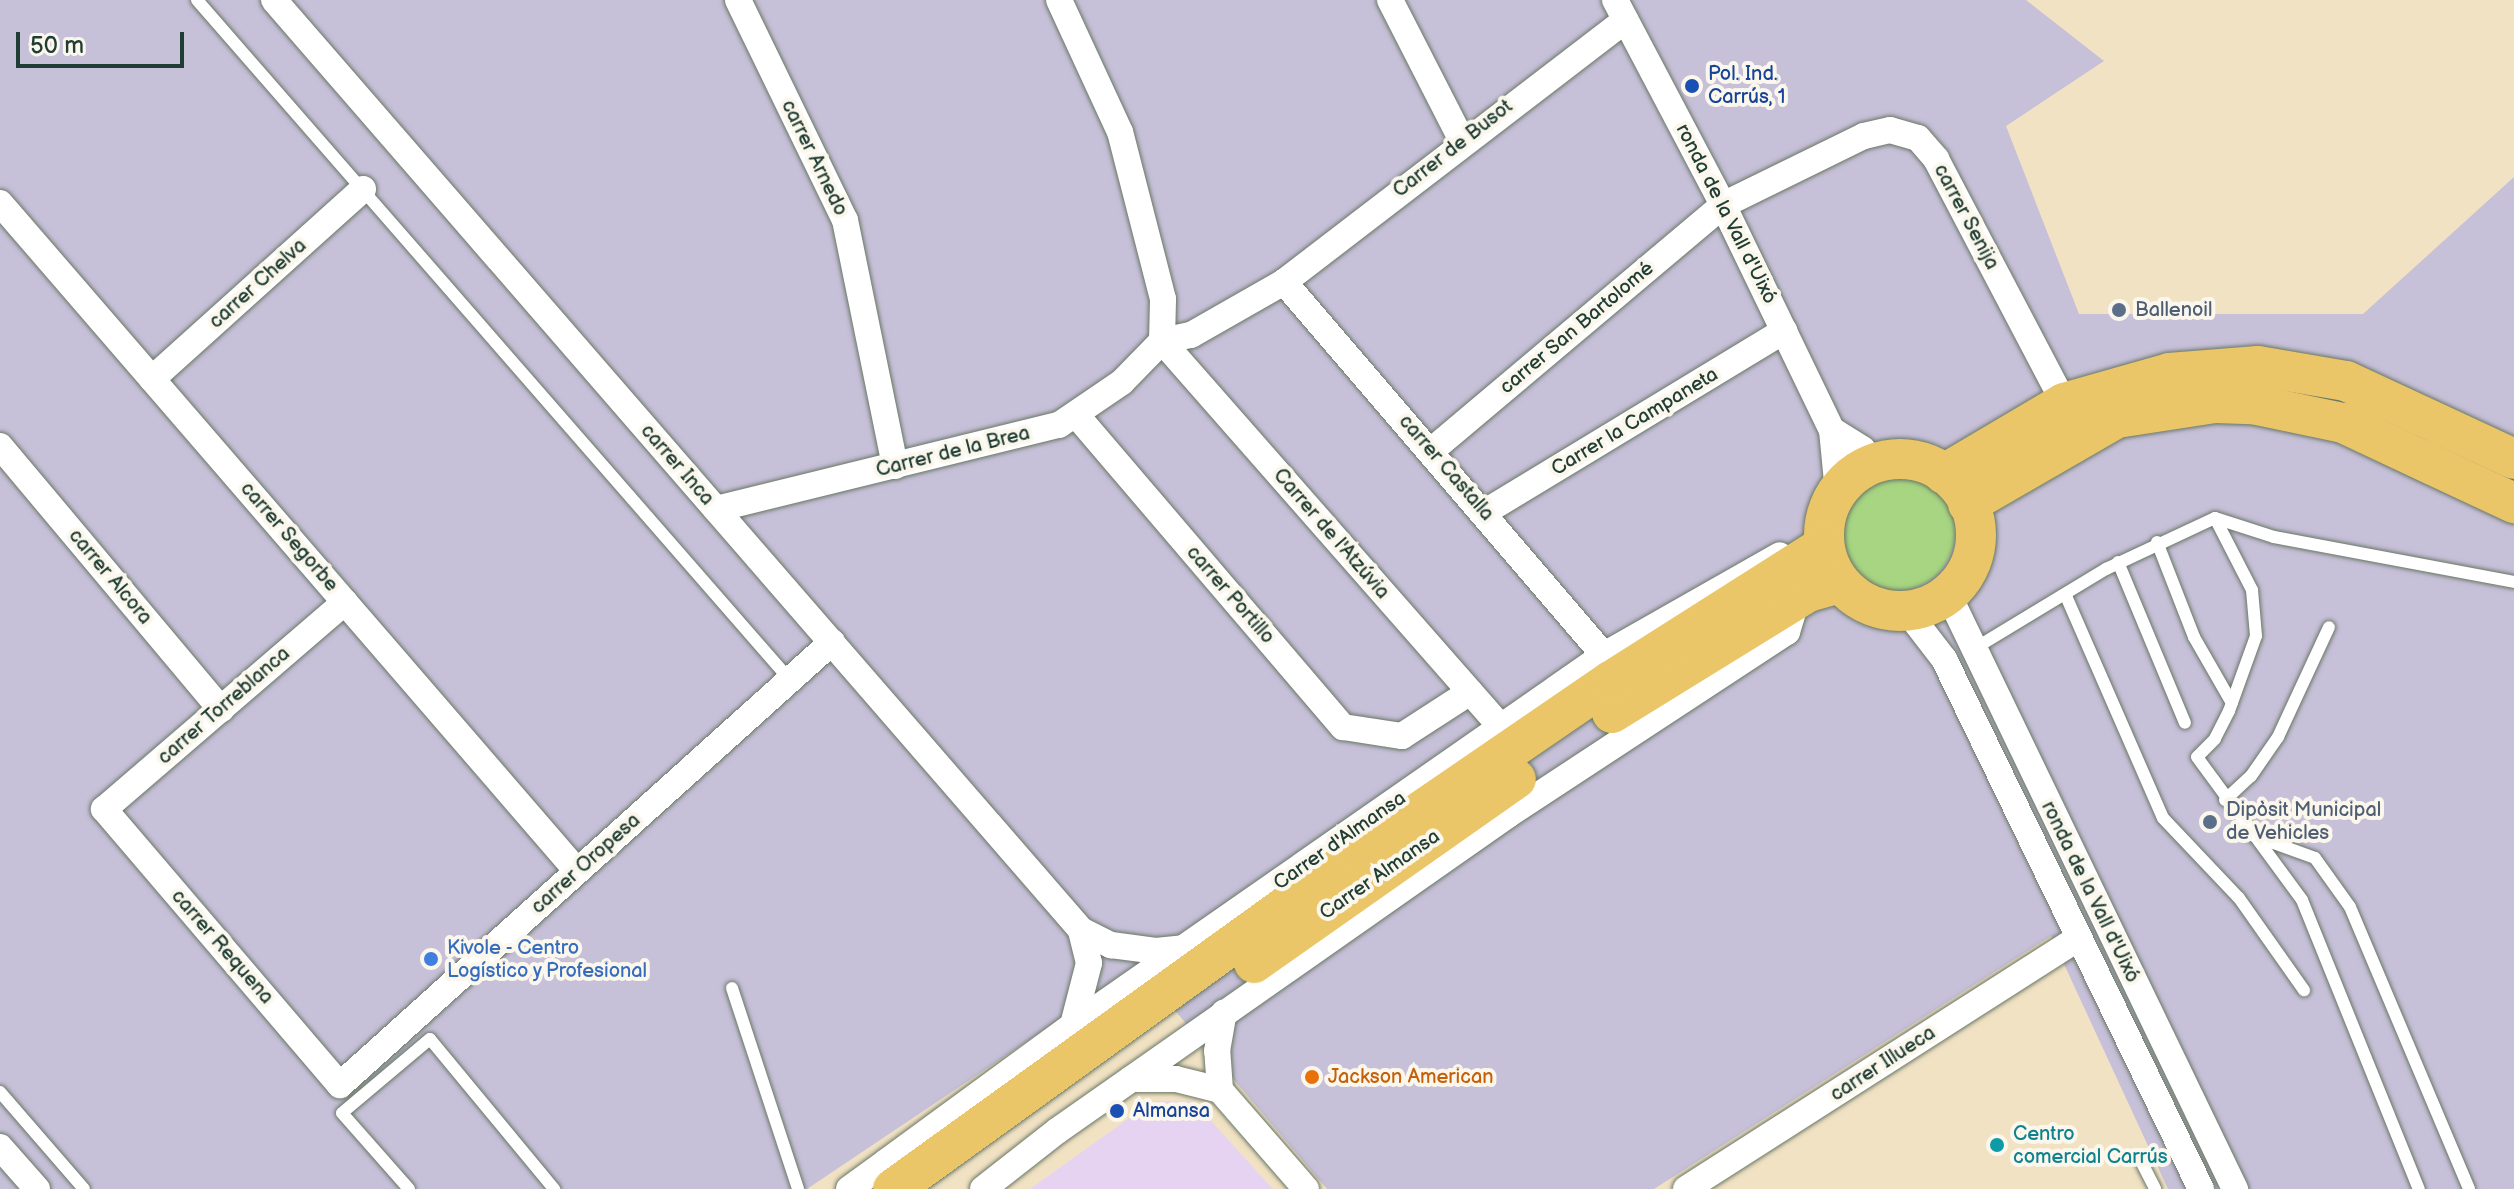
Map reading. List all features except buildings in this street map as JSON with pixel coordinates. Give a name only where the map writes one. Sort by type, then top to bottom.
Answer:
[{"type":"main road","points":[[1956,489],[2064,403],[2169,373],[2258,366],[2307,372],[2386,396],[2514,459]]},
{"type":"main road","points":[[1956,489],[2117,418],[2215,403],[2252,404],[2343,423],[2514,503]]},
{"type":"main road","points":[[1917,462],[1956,489],[1975,546],[1969,566],[1948,594],[1907,611],[1867,604],[1840,583],[1818,550],[1838,492],[1873,464],[1917,462]]},
{"type":"main road","name":"Carrer d'Almansa","points":[[890,1176],[938,1171],[1409,819],[1611,681],[1818,550]]},
{"type":"main road","name":"Carrer Almansa","points":[[938,1171],[1627,703],[1797,600],[1840,583]]},
{"type":"street","name":"carrer Inca","points":[[274,0],[1081,930]]},
{"type":"street","name":"carrer Arnedo","points":[[738,0],[845,220],[895,466]]},
{"type":"street","points":[[1059,0],[1120,132],[1163,299],[1162,341]]},
{"type":"street","points":[[1390,0],[1462,141]]},
{"type":"street","name":"Carrer de Busot","points":[[1284,282],[1462,141],[1620,10]]},
{"type":"street","name":"ronda de la Vall d'Uixó","points":[[1620,10],[1723,205],[1832,430],[1838,492]]},
{"type":"street","name":"carrer Senija","points":[[1723,205],[1864,136],[1890,130],[1918,138],[1936,159],[2064,403]]},
{"type":"street","name":"carrer Chelva","points":[[152,379],[363,189]]},
{"type":"street","name":"carrer Segorbe","points":[[0,203],[577,871]]},
{"type":"street","name":"carrer San Bartolomé","points":[[1431,451],[1723,205]]},
{"type":"street","name":"Carrer de la Brea","points":[[716,509],[895,466],[1078,417],[1122,382],[1162,341],[1191,335],[1284,282]]},
{"type":"street","name":"carrer Castalla","points":[[1284,282],[1485,512],[1604,655]]},
{"type":"street","name":"Carrer la Campaneta","points":[[1485,512],[1784,331]]},
{"type":"street","name":"Carrer de l'Atzúvia","points":[[1162,341],[1501,727]]},
{"type":"street","name":"carrer Portillo","points":[[1078,417],[1343,727],[1402,736],[1470,692]]},
{"type":"street","name":"ronda de la Vall d'Uixó","points":[[1832,430],[1862,449],[1873,464]]},
{"type":"street","name":"carrer Alcora","points":[[0,446],[221,709]]},
{"type":"street","name":"Carrer d'Almansa","points":[[849,1189],[890,1176],[1073,1025],[1604,655],[1742,573],[1782,554],[1818,550]]},
{"type":"street","name":"ronda de la Vall d'Uixó","points":[[1948,594],[1972,650],[2235,1189]]},
{"type":"street","points":[[979,1188],[1521,806],[1787,632],[1797,600]]},
{"type":"street","name":"carrer Torreblanca","points":[[104,809],[345,602]]},
{"type":"street","name":"ronda de la Vall d'Uixó","points":[[1907,611],[1944,659],[2201,1189]]},
{"type":"street","name":"carrer Oropesa","points":[[340,1085],[832,642]]},
{"type":"street","name":"carrer Requena","points":[[104,809],[340,1085]]},
{"type":"street","points":[[1081,930],[1111,945],[1156,951],[1186,948]]},
{"type":"street","points":[[1073,1025],[1089,963],[1081,930]]},
{"type":"street","name":"carrer Illueca","points":[[1686,1189],[2079,938]]},
{"type":"street","points":[[1220,1090],[1217,1051],[1224,1013]]},
{"type":"street","points":[[1131,1079],[1176,1079],[1220,1090],[1306,1189]]},
{"type":"street","points":[[0,1147],[37,1189]]},
{"type":"lane","points":[[197,0],[790,680]]},
{"type":"lane","points":[[2215,518],[2252,590],[2256,636],[2232,703],[2215,739],[2197,757],[2249,834],[2302,900],[2419,1189]]},
{"type":"lane","points":[[1972,650],[2118,562],[2215,518],[2274,537],[2514,582]]},
{"type":"lane","points":[[2157,542],[2194,637],[2232,703]]},
{"type":"lane","points":[[2118,562],[2185,723]]},
{"type":"lane","points":[[2066,596],[2163,818],[2239,898],[2304,990]]},
{"type":"lane","points":[[2225,800],[2251,776],[2278,737],[2329,627]]},
{"type":"lane","points":[[2249,834],[2315,858],[2350,907],[2469,1189]]},
{"type":"lane","points":[[732,988],[798,1189]]},
{"type":"lane","points":[[409,1189],[342,1113],[430,1039],[554,1189]]},
{"type":"lane","points":[[0,1092],[84,1189]]},
{"type":"lane","points":[[2142,1163],[2155,1189]]},
{"type":"shaded area","points":[[0,0],[2026,0],[2104,61],[2006,126],[2079,314],[2363,314],[2514,177],[2514,1189],[2168,1189],[2051,936],[1654,1189],[1327,1189],[1138,967],[807,1189],[0,1189]]},
{"type":"shaded area","points":[[1153,1101],[1194,1102],[1273,1189],[1030,1189]]},
{"type":"green space","points":[[1896,473],[1919,477],[1938,490],[1951,509],[1955,532],[1951,555],[1938,574],[1919,587],[1896,591],[1873,587],[1854,574],[1841,555],[1837,532],[1841,509],[1854,490],[1873,477]]},
{"type":"place","name":"Pol. Ind. Carrús, 1","points":[[1692,86]]},
{"type":"place","name":"Ballenoil","points":[[2119,310]]},
{"type":"place","name":"Dipòsit Municipal de Vehicles","points":[[2210,822]]},
{"type":"place","name":"Kivole - Centro Logístico y Profesional","points":[[431,959]]},
{"type":"place","name":"Jackson American","points":[[1312,1077]]},
{"type":"place","name":"Almansa","points":[[1117,1111]]},
{"type":"place","name":"Centro comercial Carrús","points":[[1997,1145]]}]
